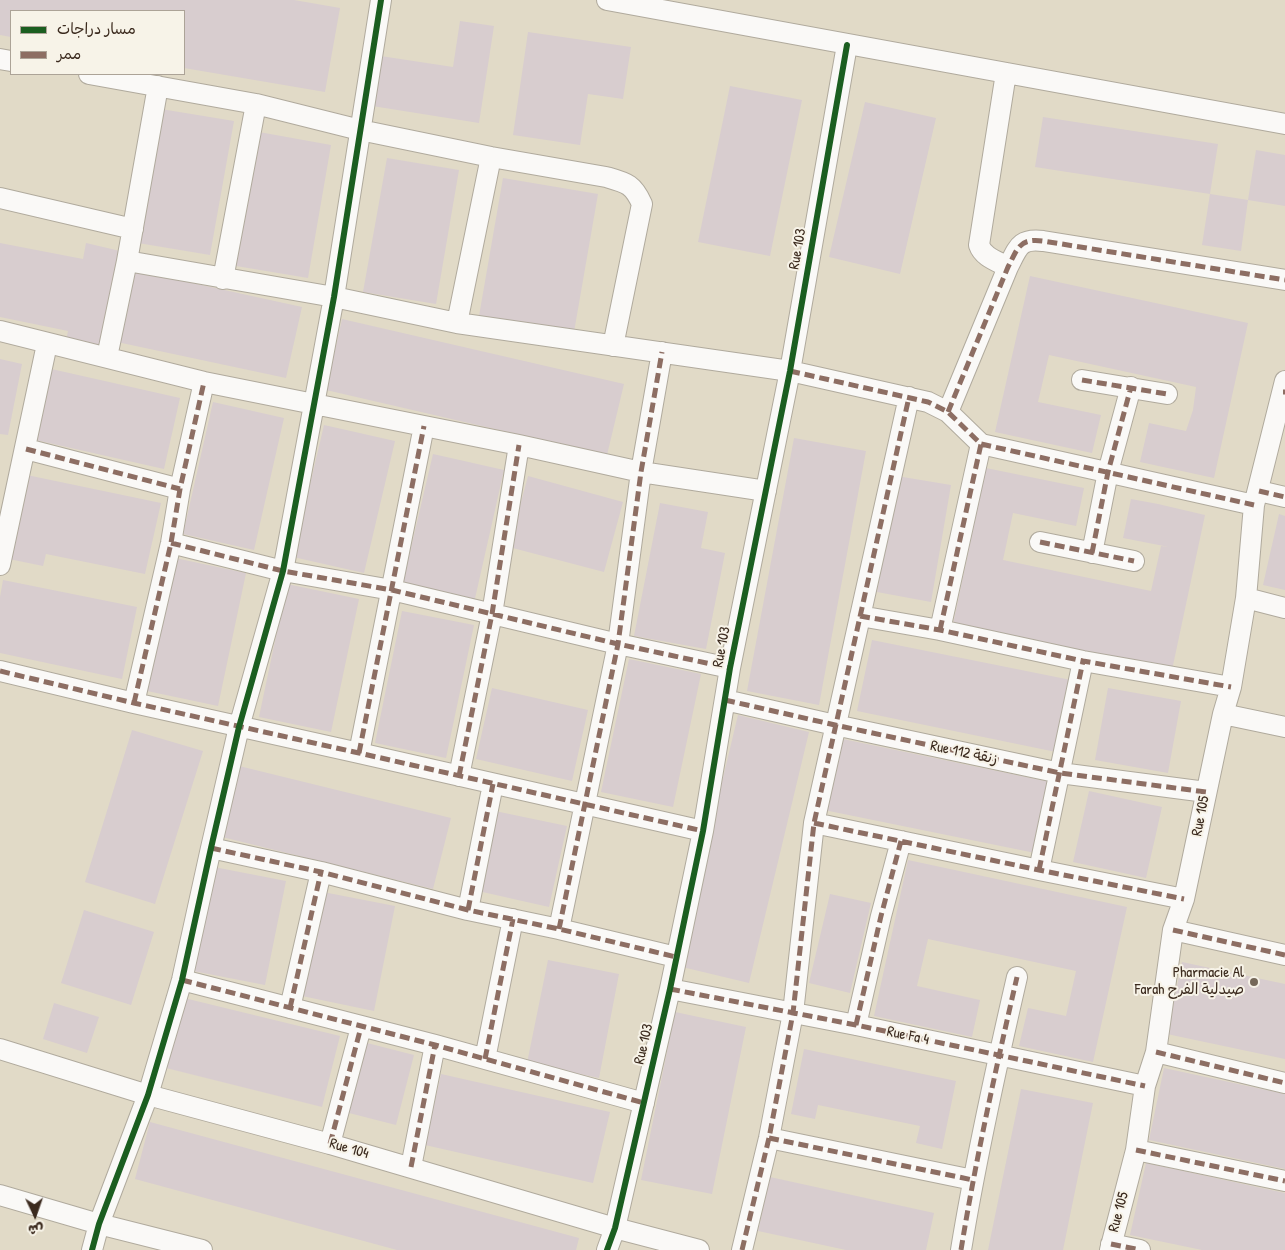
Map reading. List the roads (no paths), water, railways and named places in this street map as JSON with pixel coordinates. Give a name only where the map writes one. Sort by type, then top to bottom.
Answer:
[{"type":"street","points":[[92,1250],[99,1224],[148,1095],[182,980],[239,727],[283,571],[334,297],[381,0]]},
{"type":"street","points":[[607,0],[1285,124]]},
{"type":"street","name":"Rue 103","points":[[607,1250],[615,1228],[644,1103],[703,831],[730,668],[790,371],[847,45]]},
{"type":"street","points":[[1006,73],[979,246],[985,255],[1008,267]]},
{"type":"street","points":[[94,75],[256,104],[360,130],[622,181],[636,190],[642,204],[613,346]]},
{"type":"street","points":[[107,357],[133,229],[158,86]]},
{"type":"street","points":[[223,279],[256,104]]},
{"type":"street","points":[[457,323],[491,157]]},
{"type":"street","points":[[0,198],[133,229]]},
{"type":"street","points":[[948,412],[1008,267],[1018,246],[1026,241],[1034,240],[1285,280]]},
{"type":"street","points":[[127,260],[223,279],[334,297],[457,323],[790,371],[928,402],[948,412],[981,444],[1108,472],[1256,498],[1285,497]]},
{"type":"street","points":[[0,331],[204,382],[641,472],[766,491]]},
{"type":"street","points":[[0,565],[47,344]]},
{"type":"street","points":[[558,929],[618,644],[641,472],[662,352]]},
{"type":"street","points":[[1082,380],[1167,394]]},
{"type":"street","points":[[134,703],[171,543],[180,489],[204,382]]},
{"type":"street","points":[[1092,553],[1108,472],[1130,388]]},
{"type":"street","name":"Rue 105","points":[[1110,1247],[1136,1150],[1145,1086],[1156,1052],[1173,930],[1184,899],[1222,714],[1231,687],[1246,598],[1256,498],[1284,388]]},
{"type":"street","points":[[742,1250],[768,1138],[793,1013],[814,823],[909,397]]},
{"type":"street","points":[[359,752],[424,426]]},
{"type":"street","points":[[940,630],[981,444]]},
{"type":"street","points":[[459,776],[492,614],[519,446]]},
{"type":"street","points":[[26,449],[180,489]]},
{"type":"street","points":[[1040,542],[1134,562]]},
{"type":"street","points":[[171,543],[283,571],[392,590],[618,644],[730,668]]},
{"type":"street","points":[[1246,598],[1285,608]]},
{"type":"street","points":[[860,616],[940,630],[1083,661],[1231,687]]},
{"type":"street","points":[[1039,870],[1083,661]]},
{"type":"street","points":[[0,671],[239,727],[359,752],[703,831]]},
{"type":"street","name":"Rue 112 زنقة","points":[[726,700],[1060,773],[1206,792]]},
{"type":"street","points":[[1222,714],[1285,728]]},
{"type":"street","points":[[468,910],[493,784]]},
{"type":"street","points":[[814,823],[1184,899]]},
{"type":"street","points":[[856,1025],[881,916],[901,841]]},
{"type":"street","points":[[211,848],[321,872],[468,910],[676,957]]},
{"type":"street","points":[[290,1008],[321,872]]},
{"type":"street","points":[[485,1059],[513,920]]},
{"type":"street","points":[[1173,930],[1285,955]]},
{"type":"street","points":[[961,1250],[998,1055],[1017,977]]},
{"type":"street","points":[[182,980],[435,1045],[644,1103]]},
{"type":"street","name":"Rue Fa 4","points":[[670,989],[856,1025],[1145,1086]]},
{"type":"street","points":[[330,1144],[362,1027]]},
{"type":"street","points":[[411,1167],[435,1045]]},
{"type":"street","name":"Rue 104","points":[[0,1049],[148,1095],[330,1144],[615,1228],[699,1250]]},
{"type":"street","points":[[1156,1052],[1285,1083]]},
{"type":"street","points":[[768,1138],[973,1180]]},
{"type":"street","points":[[1136,1150],[1285,1181]]},
{"type":"street","points":[[0,1195],[99,1224],[202,1250]]},
{"type":"street","points":[[1110,1247],[1140,1250]]},
{"type":"place","name":"Pharmacie Al Farah صيدلية الفرح","points":[[1254,982]]}]
